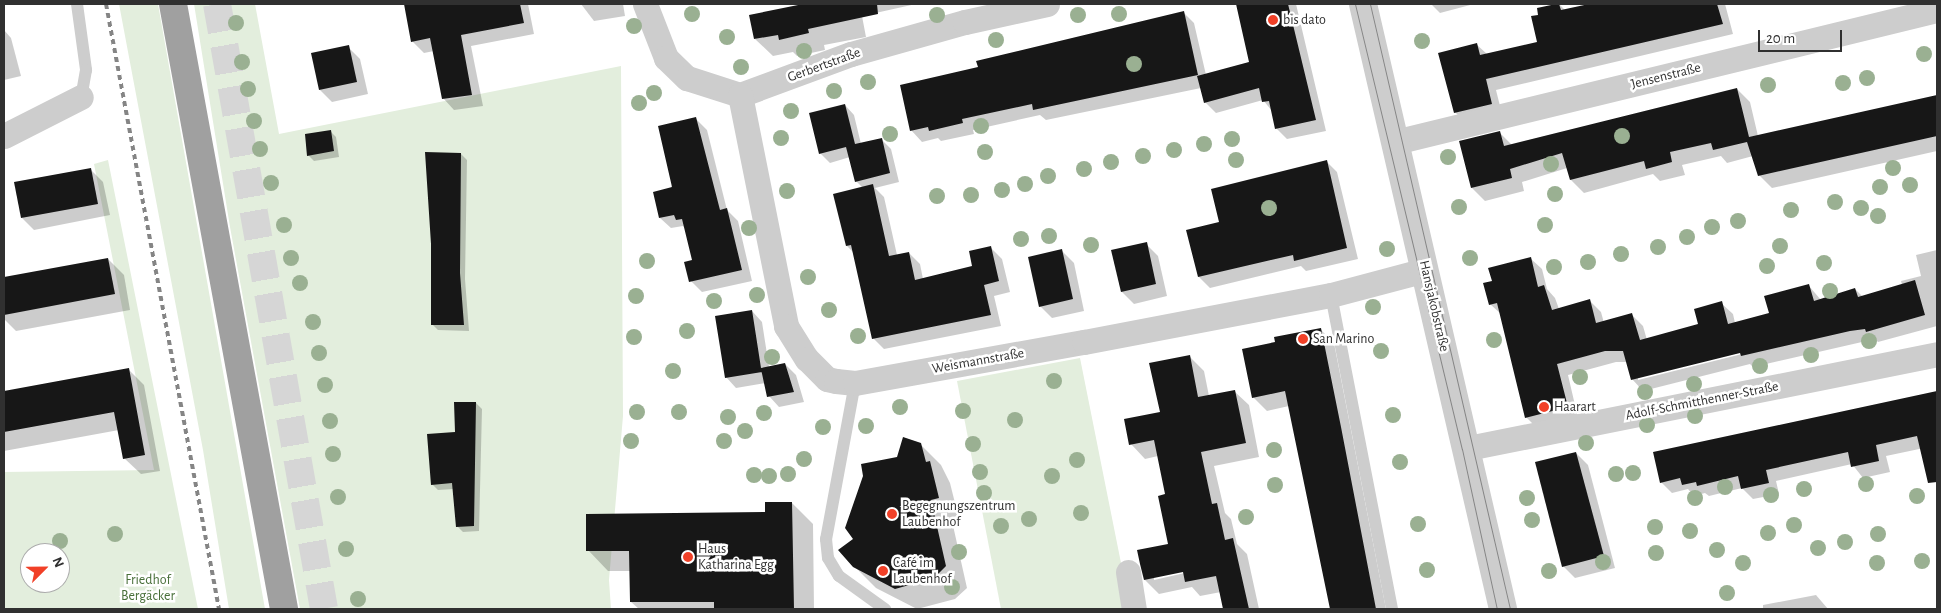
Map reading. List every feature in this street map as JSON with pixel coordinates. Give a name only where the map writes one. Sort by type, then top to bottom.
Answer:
[{"type":"highway","points":[[173,4],[284,609]]},
{"type":"street","points":[[645,4],[666,58],[687,78],[740,95]]},
{"type":"street","name":"Gerbertstraße","points":[[740,95],[851,54],[965,22],[1047,4]]},
{"type":"street","name":"Hansjakobstraße","points":[[1363,4],[1468,448],[1503,609]]},
{"type":"street","name":"Jensenstraße","points":[[1395,142],[1937,10]]},
{"type":"street","name":"Weismannstraße","points":[[740,95],[786,326],[807,360],[827,379],[855,383],[1331,295],[1425,270]]},
{"type":"street","points":[[4,136],[81,97]]},
{"type":"street","name":"Adolf-Schmitthenner-Straße","points":[[1468,448],[1937,354]]},
{"type":"street","points":[[1128,572],[1134,609]]},
{"type":"lane","points":[[76,4],[86,70],[81,97]]},
{"type":"lane","points":[[1331,295],[1392,609]]},
{"type":"lane","points":[[855,383],[826,539],[828,558],[839,576],[886,609]]},
{"type":"green space","points":[[119,4],[158,4],[265,609],[229,609],[203,450]]},
{"type":"green space","points":[[194,4],[255,4],[279,134],[621,66],[623,416],[609,580],[611,609],[300,609],[230,227]]},
{"type":"green space","name":"Friedhof Bergäcker","points":[[108,160],[198,609],[4,609],[4,472],[154,470],[94,164]]},
{"type":"green space","points":[[1080,358],[1121,563],[1127,609],[1001,609],[957,381]]},
{"type":"building","points":[[404,4],[520,4],[524,23],[461,35],[472,95],[442,99],[430,38],[411,42]]},
{"type":"building","points":[[803,4],[877,4],[878,14],[808,29],[809,33],[779,40],[778,35],[754,39],[749,15]]},
{"type":"building","points":[[1236,4],[1288,4],[1316,120],[1275,129],[1269,101],[1262,102],[1259,88],[1204,103],[1197,76],[1249,62]]},
{"type":"building","points":[[1559,4],[1561,10],[1589,4],[1717,4],[1723,24],[1486,79],[1492,104],[1454,113],[1438,53],[1477,43],[1480,55],[1537,42],[1531,16],[1538,15],[1537,8]]},
{"type":"building","points":[[1184,11],[1198,75],[1033,110],[1032,104],[962,119],[963,123],[929,131],[928,127],[910,131],[900,85],[978,67],[976,61]]},
{"type":"building","points":[[349,45],[357,82],[319,90],[311,53]]},
{"type":"building","points":[[1737,88],[1749,137],[1937,95],[1937,136],[1758,176],[1747,142],[1713,150],[1711,143],[1670,152],[1672,162],[1646,169],[1644,161],[1570,180],[1562,153],[1510,169],[1512,178],[1471,188],[1459,141],[1500,131],[1504,146]]},
{"type":"building","points":[[845,104],[855,144],[882,138],[890,173],[855,182],[846,147],[819,154],[809,113]]},
{"type":"building","points":[[696,117],[720,210],[727,208],[742,270],[689,282],[684,262],[692,260],[682,219],[676,220],[674,215],[659,218],[653,192],[672,187],[658,126]]},
{"type":"building","points":[[331,130],[334,151],[307,156],[305,134]]},
{"type":"building","points":[[425,152],[461,153],[460,273],[464,325],[431,325],[431,244]]},
{"type":"building","points":[[1327,160],[1347,248],[1294,261],[1293,255],[1198,277],[1186,230],[1219,222],[1211,189]]},
{"type":"building","points":[[91,168],[98,204],[21,218],[14,182]]},
{"type":"building","points":[[873,184],[889,256],[909,252],[915,280],[972,266],[969,251],[991,246],[999,281],[984,285],[991,315],[872,339],[851,245],[846,246],[833,194]]},
{"type":"building","points":[[1147,242],[1156,284],[1121,292],[1111,250]]},
{"type":"building","points":[[1062,249],[1073,299],[1039,307],[1028,257]]},
{"type":"building","points":[[1531,257],[1538,287],[1544,285],[1552,310],[1590,299],[1596,323],[1632,313],[1640,340],[1698,324],[1694,309],[1722,301],[1728,324],[1769,313],[1764,296],[1809,284],[1814,301],[1855,288],[1858,297],[1915,280],[1925,315],[1866,332],[1865,329],[1850,331],[1741,356],[1740,353],[1631,380],[1623,351],[1605,351],[1557,364],[1568,407],[1525,418],[1497,303],[1489,305],[1483,283],[1492,281],[1488,268]]},
{"type":"building","points":[[108,258],[115,294],[4,315],[4,277]]},
{"type":"building","points":[[752,310],[761,368],[785,363],[794,392],[767,397],[762,372],[725,378],[715,316]]},
{"type":"building","points":[[1321,328],[1376,609],[1330,609],[1285,391],[1252,398],[1242,349],[1275,342],[1274,337]]},
{"type":"building","points":[[1190,355],[1198,397],[1235,390],[1246,443],[1201,452],[1212,504],[1217,503],[1225,540],[1233,538],[1249,609],[1223,609],[1216,576],[1185,582],[1183,572],[1144,580],[1140,564],[1137,550],[1168,544],[1158,496],[1165,494],[1154,440],[1129,445],[1124,419],[1160,412],[1149,363]]},
{"type":"building","points":[[129,368],[145,455],[123,459],[114,412],[4,432],[4,391]]},
{"type":"building","points":[[1937,391],[1937,482],[1928,483],[1917,436],[1876,445],[1879,461],[1851,467],[1848,452],[1766,470],[1769,483],[1741,489],[1738,476],[1697,486],[1696,482],[1682,485],[1680,478],[1660,483],[1653,452]]},
{"type":"building","points":[[454,402],[476,402],[474,526],[456,527],[452,483],[431,485],[427,434],[455,432]]},
{"type":"building","name":"Begegnungszentrum Laubenhof","points":[[903,437],[921,443],[926,462],[930,461],[939,498],[931,500],[946,566],[934,578],[895,589],[853,567],[838,550],[853,539],[845,528],[863,476],[861,464],[897,457]]},
{"type":"building","points":[[1576,452],[1604,556],[1562,567],[1535,462]]},
{"type":"building","name":"Haus Katharina Egg","points":[[765,502],[792,502],[794,609],[714,609],[714,602],[630,602],[629,551],[586,551],[586,514],[765,512]]},
{"type":"tunnel","points":[[217,4],[324,609]]},
{"type":"tram line","points":[[1355,4],[1462,449],[1497,609]]},
{"type":"tram line","points":[[1370,4],[1510,609]]},
{"type":"railway","points":[[106,4],[219,609]]},
{"type":"place","name":"bis dato","points":[[1273,20]]},
{"type":"place","name":"San Marino","points":[[1303,339]]},
{"type":"place","name":"Haarart","points":[[1544,407]]},
{"type":"place","name":"Begegnungszentrum Laubenhof","points":[[892,514]]},
{"type":"place","name":"Haus Katharina Egg","points":[[688,557]]},
{"type":"place","name":"Café im Laubenhof","points":[[883,571]]}]
